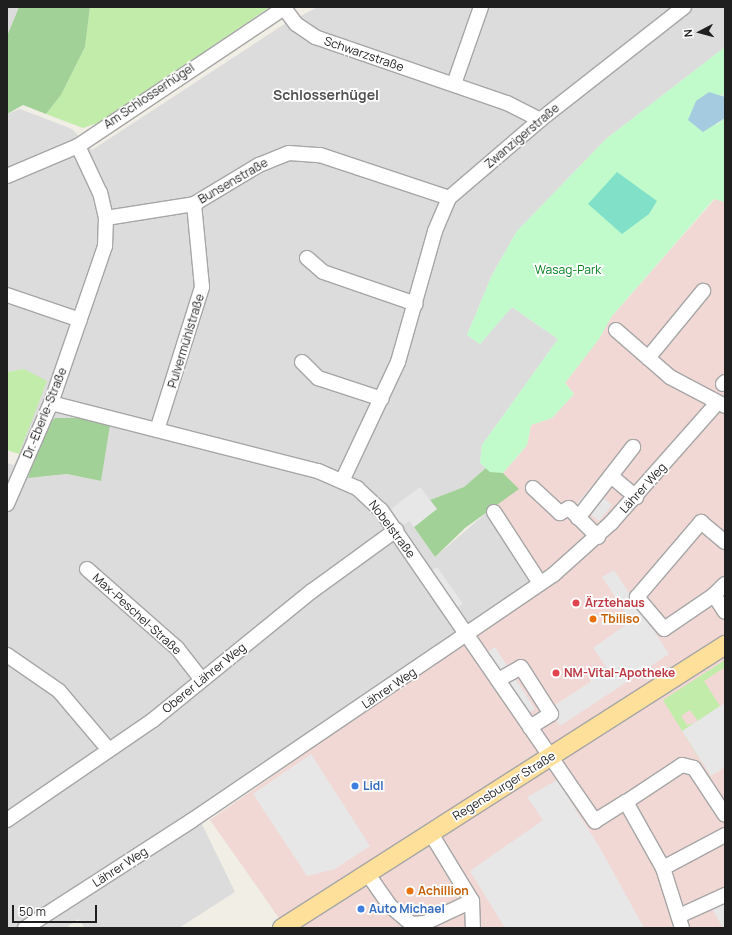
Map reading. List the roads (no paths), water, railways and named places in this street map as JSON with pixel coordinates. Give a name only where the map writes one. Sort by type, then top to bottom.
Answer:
[{"type":"main road","name":"Regensburger Straße","points":[[282,928],[430,832],[725,645]]},
{"type":"street","points":[[454,84],[481,7]]},
{"type":"street","name":"Zwanzigerstraße","points":[[343,479],[382,399],[406,341],[435,231],[449,198],[540,120],[684,7]]},
{"type":"street","name":"Schwarzstraße","points":[[285,8],[296,24],[315,37],[507,103],[540,120]]},
{"type":"street","name":"Am Schlosserhügel","points":[[7,176],[78,146],[285,8]]},
{"type":"street","name":"Dr.-Eberle-Straße","points":[[7,504],[51,403],[101,263],[106,218],[98,187],[78,146]]},
{"type":"street","name":"Bunsenstraße","points":[[106,218],[194,204],[259,165],[289,153],[320,155],[449,198]]},
{"type":"street","name":"Pulvermühlstraße","points":[[157,430],[202,287],[201,241],[194,204]]},
{"type":"street","points":[[307,258],[322,272],[416,304]]},
{"type":"street","points":[[648,358],[703,291]]},
{"type":"street","points":[[7,295],[80,320]]},
{"type":"street","points":[[616,330],[648,358],[692,392],[721,405]]},
{"type":"street","points":[[302,362],[318,378],[382,399]]},
{"type":"street","name":"Nobelstraße","points":[[51,403],[343,479],[370,498],[396,530],[467,636],[596,820],[626,802]]},
{"type":"street","name":"Lährer Weg","points":[[25,928],[467,636],[540,583],[598,537],[721,405]]},
{"type":"street","points":[[578,518],[633,447]]},
{"type":"street","points":[[611,476],[636,496]]},
{"type":"street","points":[[533,488],[560,512],[569,508],[598,537]]},
{"type":"street","points":[[494,512],[540,583]]},
{"type":"street","points":[[725,542],[701,522],[637,597],[664,629],[714,595],[725,584]]},
{"type":"street","name":"Oberer Lährer Weg","points":[[7,820],[153,720],[201,679],[312,591],[396,530]]},
{"type":"street","name":"Max-Peschel-Straße","points":[[87,569],[177,648],[201,679]]},
{"type":"street","points":[[714,595],[725,612]]},
{"type":"street","points":[[7,655],[59,691],[109,750]]},
{"type":"street","points":[[498,680],[520,667],[551,714],[530,727]]},
{"type":"street","points":[[725,815],[694,768],[682,765],[626,802],[663,868],[680,922],[725,895]]},
{"type":"street","points":[[430,832],[472,901],[473,928]]},
{"type":"street","points":[[663,868],[725,835]]},
{"type":"street","points":[[367,873],[389,905],[412,924],[425,923],[472,901]]},
{"type":"water","points":[[709,92],[725,97],[725,118],[703,132],[688,120],[696,101]]},
{"type":"place","name":"Ärztehaus","points":[[576,603]]},
{"type":"place","name":"Tbiliso","points":[[593,619]]},
{"type":"place","name":"NM-Vital-Apotheke","points":[[556,673]]},
{"type":"place","name":"Lidl","points":[[355,786]]},
{"type":"place","name":"Achillion","points":[[410,891]]},
{"type":"place","name":"Auto Michael","points":[[361,909]]},
{"type":"district","name":"Schlosserhügel","points":[[326,95]]},
{"type":"park label","name":"Wasag-Park","points":[[568,270]]}]
